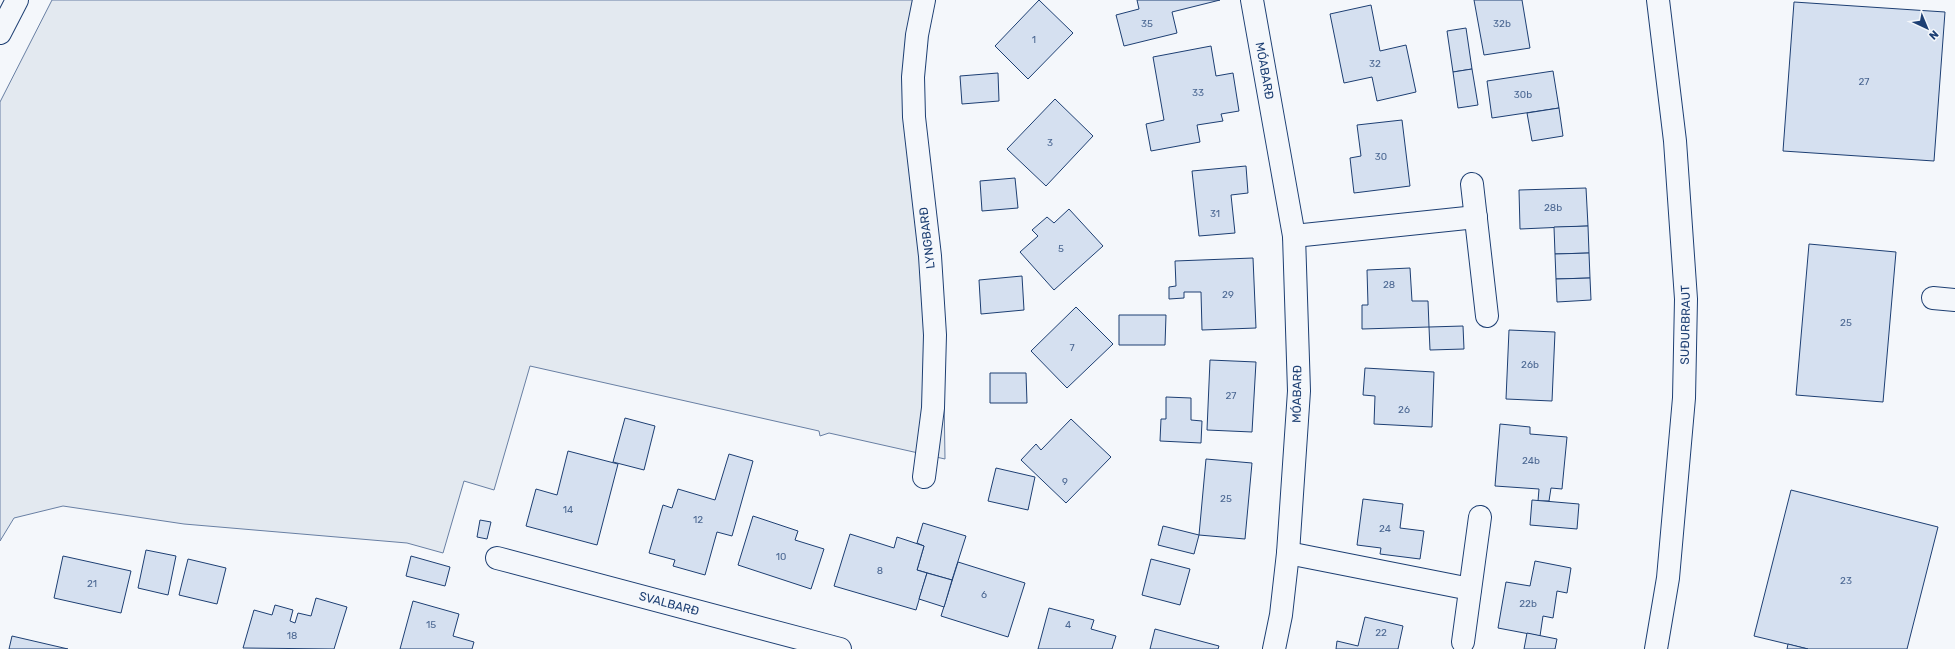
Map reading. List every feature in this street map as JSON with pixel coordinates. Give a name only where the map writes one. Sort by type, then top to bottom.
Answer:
[{"type":"main road","points":[[0,33],[17,0]]},
{"type":"main road","name":"LYNGBARÐ","points":[[924,0],[917,35],[913,77],[914,117],[930,256],[934,335],[932,408],[924,477]]},
{"type":"main road","name":"MÓABARÐ","points":[[1252,0],[1294,236],[1299,391],[1288,553],[1281,615],[1274,649]]},
{"type":"main road","name":"SUÐURBRAUT","points":[[1656,649],[1668,578],[1684,398],[1686,299],[1675,141],[1658,0]]},
{"type":"main road","points":[[1472,184],[1487,316]]},
{"type":"main road","points":[[1294,236],[1476,217]]},
{"type":"main road","points":[[1934,298],[1955,300]]},
{"type":"main road","points":[[1463,642],[1480,517]]},
{"type":"main road","points":[[1288,553],[1470,589]]},
{"type":"main road","name":"SVALBARÐ","points":[[497,558],[840,649]]},
{"type":"shaded area","points":[[52,0],[922,0],[903,68],[943,328],[945,459],[829,433],[820,436],[819,431],[530,366],[494,490],[464,481],[443,553],[407,543],[184,524],[63,506],[14,518],[0,541],[0,102]]},
{"type":"building","points":[[1039,0],[1073,33],[1028,79],[995,46]]},
{"type":"building","points":[[1137,0],[1220,0],[1172,12],[1177,33],[1124,46],[1116,15],[1139,9]]},
{"type":"building","points":[[1474,0],[1522,0],[1530,48],[1484,55]]},
{"type":"building","points":[[1794,2],[1945,12],[1934,161],[1783,151]]},
{"type":"building","points":[[1371,5],[1380,51],[1406,45],[1416,92],[1377,101],[1372,77],[1344,83],[1330,14]]},
{"type":"building","points":[[1466,28],[1472,69],[1453,72],[1447,31]]},
{"type":"building","points":[[1211,46],[1216,76],[1233,73],[1239,111],[1221,114],[1223,121],[1197,125],[1200,142],[1151,151],[1146,124],[1164,120],[1153,57]]},
{"type":"building","points":[[1472,69],[1478,105],[1458,108],[1453,72]]},
{"type":"building","points":[[1553,71],[1559,108],[1492,118],[1487,81]]},
{"type":"building","points":[[998,73],[999,101],[962,104],[960,76]]},
{"type":"building","points":[[1055,99],[1093,136],[1046,186],[1007,149]]},
{"type":"building","points":[[1559,108],[1563,136],[1532,141],[1527,113]]},
{"type":"building","points":[[1402,120],[1410,186],[1354,193],[1350,158],[1361,156],[1357,125]]},
{"type":"building","points":[[1246,166],[1248,193],[1231,195],[1235,233],[1199,236],[1192,171]]},
{"type":"building","points":[[1015,178],[1018,208],[982,211],[980,181]]},
{"type":"building","points":[[1586,188],[1588,226],[1520,229],[1519,190]]},
{"type":"building","points":[[1069,209],[1103,246],[1054,290],[1020,252],[1038,236],[1032,230],[1047,217],[1054,223]]},
{"type":"building","points":[[1588,226],[1589,253],[1555,254],[1554,227]]},
{"type":"building","points":[[1809,244],[1896,252],[1883,402],[1796,395]]},
{"type":"building","points":[[1589,253],[1590,278],[1556,279],[1555,254]]},
{"type":"building","points":[[1253,258],[1256,328],[1202,330],[1201,292],[1184,292],[1184,298],[1169,299],[1169,287],[1176,286],[1175,261]]},
{"type":"building","points":[[1410,268],[1412,301],[1428,301],[1429,327],[1362,329],[1362,305],[1368,305],[1367,270]]},
{"type":"building","points":[[1022,276],[1024,310],[981,314],[979,280]]},
{"type":"building","points":[[1590,278],[1591,300],[1557,302],[1556,279]]},
{"type":"building","points":[[1076,307],[1113,344],[1067,388],[1031,351]]},
{"type":"building","points":[[1119,315],[1166,315],[1165,345],[1119,345]]},
{"type":"building","points":[[1463,326],[1464,349],[1430,350],[1429,327]]},
{"type":"building","points":[[1509,330],[1555,332],[1552,401],[1506,399]]},
{"type":"building","points":[[1210,360],[1256,362],[1252,432],[1207,430]]},
{"type":"building","points":[[1365,368],[1434,372],[1432,427],[1374,424],[1375,396],[1363,395]]},
{"type":"building","points":[[990,373],[1026,373],[1027,403],[990,403]]},
{"type":"building","points":[[1166,397],[1191,398],[1191,420],[1202,421],[1201,443],[1160,441],[1161,419],[1166,419]]},
{"type":"building","points":[[625,418],[655,426],[644,470],[613,462]]},
{"type":"building","points":[[1071,419],[1111,457],[1066,503],[1021,460],[1036,444],[1041,450]]},
{"type":"building","points":[[1500,424],[1530,427],[1530,434],[1567,437],[1562,489],[1551,488],[1549,501],[1538,501],[1539,489],[1495,486]]},
{"type":"building","points":[[568,451],[618,464],[597,545],[526,526],[536,489],[557,495]]},
{"type":"building","points":[[729,454],[753,461],[732,536],[717,532],[705,575],[673,566],[675,560],[649,553],[663,505],[672,508],[678,489],[715,500]]},
{"type":"building","points":[[1206,459],[1252,463],[1245,539],[1199,535]]},
{"type":"building","points":[[996,468],[1035,477],[1028,510],[988,501]]},
{"type":"building","points":[[1791,490],[1938,527],[1907,649],[1808,649],[1754,636]]},
{"type":"building","points":[[1363,499],[1403,504],[1400,528],[1424,531],[1420,559],[1380,554],[1381,548],[1357,545]]},
{"type":"building","points":[[1532,500],[1579,504],[1577,529],[1530,525]]},
{"type":"building","points":[[753,516],[798,531],[795,540],[824,549],[811,589],[738,565]]},
{"type":"building","points":[[480,520],[491,522],[487,539],[477,537]]},
{"type":"building","points":[[923,523],[966,536],[952,580],[917,570],[924,546],[917,543]]},
{"type":"building","points":[[1163,526],[1199,535],[1194,554],[1158,545]]},
{"type":"building","points":[[850,534],[894,548],[897,537],[924,546],[917,570],[927,573],[916,610],[834,586]]},
{"type":"building","points":[[146,550],[176,556],[168,595],[138,588]]},
{"type":"building","points":[[63,556],[131,571],[121,613],[54,598]]},
{"type":"building","points":[[411,556],[450,567],[445,586],[406,576]]},
{"type":"building","points":[[188,559],[226,568],[217,604],[179,595]]},
{"type":"building","points":[[1151,559],[1190,569],[1180,605],[1142,595]]},
{"type":"building","points":[[1535,561],[1571,568],[1567,593],[1557,591],[1553,618],[1543,616],[1540,636],[1498,628],[1506,582],[1530,586]]},
{"type":"building","points":[[958,562],[1025,583],[1008,637],[941,616]]},
{"type":"building","points":[[927,573],[952,580],[944,607],[919,599]]},
{"type":"building","points":[[316,598],[347,607],[334,649],[243,648],[254,610],[272,615],[275,605],[293,610],[290,621],[295,623],[298,613],[311,616]]},
{"type":"building","points":[[413,601],[459,614],[453,636],[474,642],[472,649],[400,649]]},
{"type":"building","points":[[1049,608],[1094,620],[1091,629],[1116,636],[1112,649],[1038,649]]},
{"type":"building","points":[[1365,617],[1403,626],[1398,649],[1336,649],[1337,641],[1358,646]]},
{"type":"building","points":[[1155,629],[1219,646],[1218,649],[1150,649]]},
{"type":"building","points":[[1527,633],[1557,639],[1555,649],[1524,649]]},
{"type":"building","points":[[12,636],[68,649],[9,649]]},
{"type":"building","points":[[1788,644],[1808,649],[1787,649]]}]
